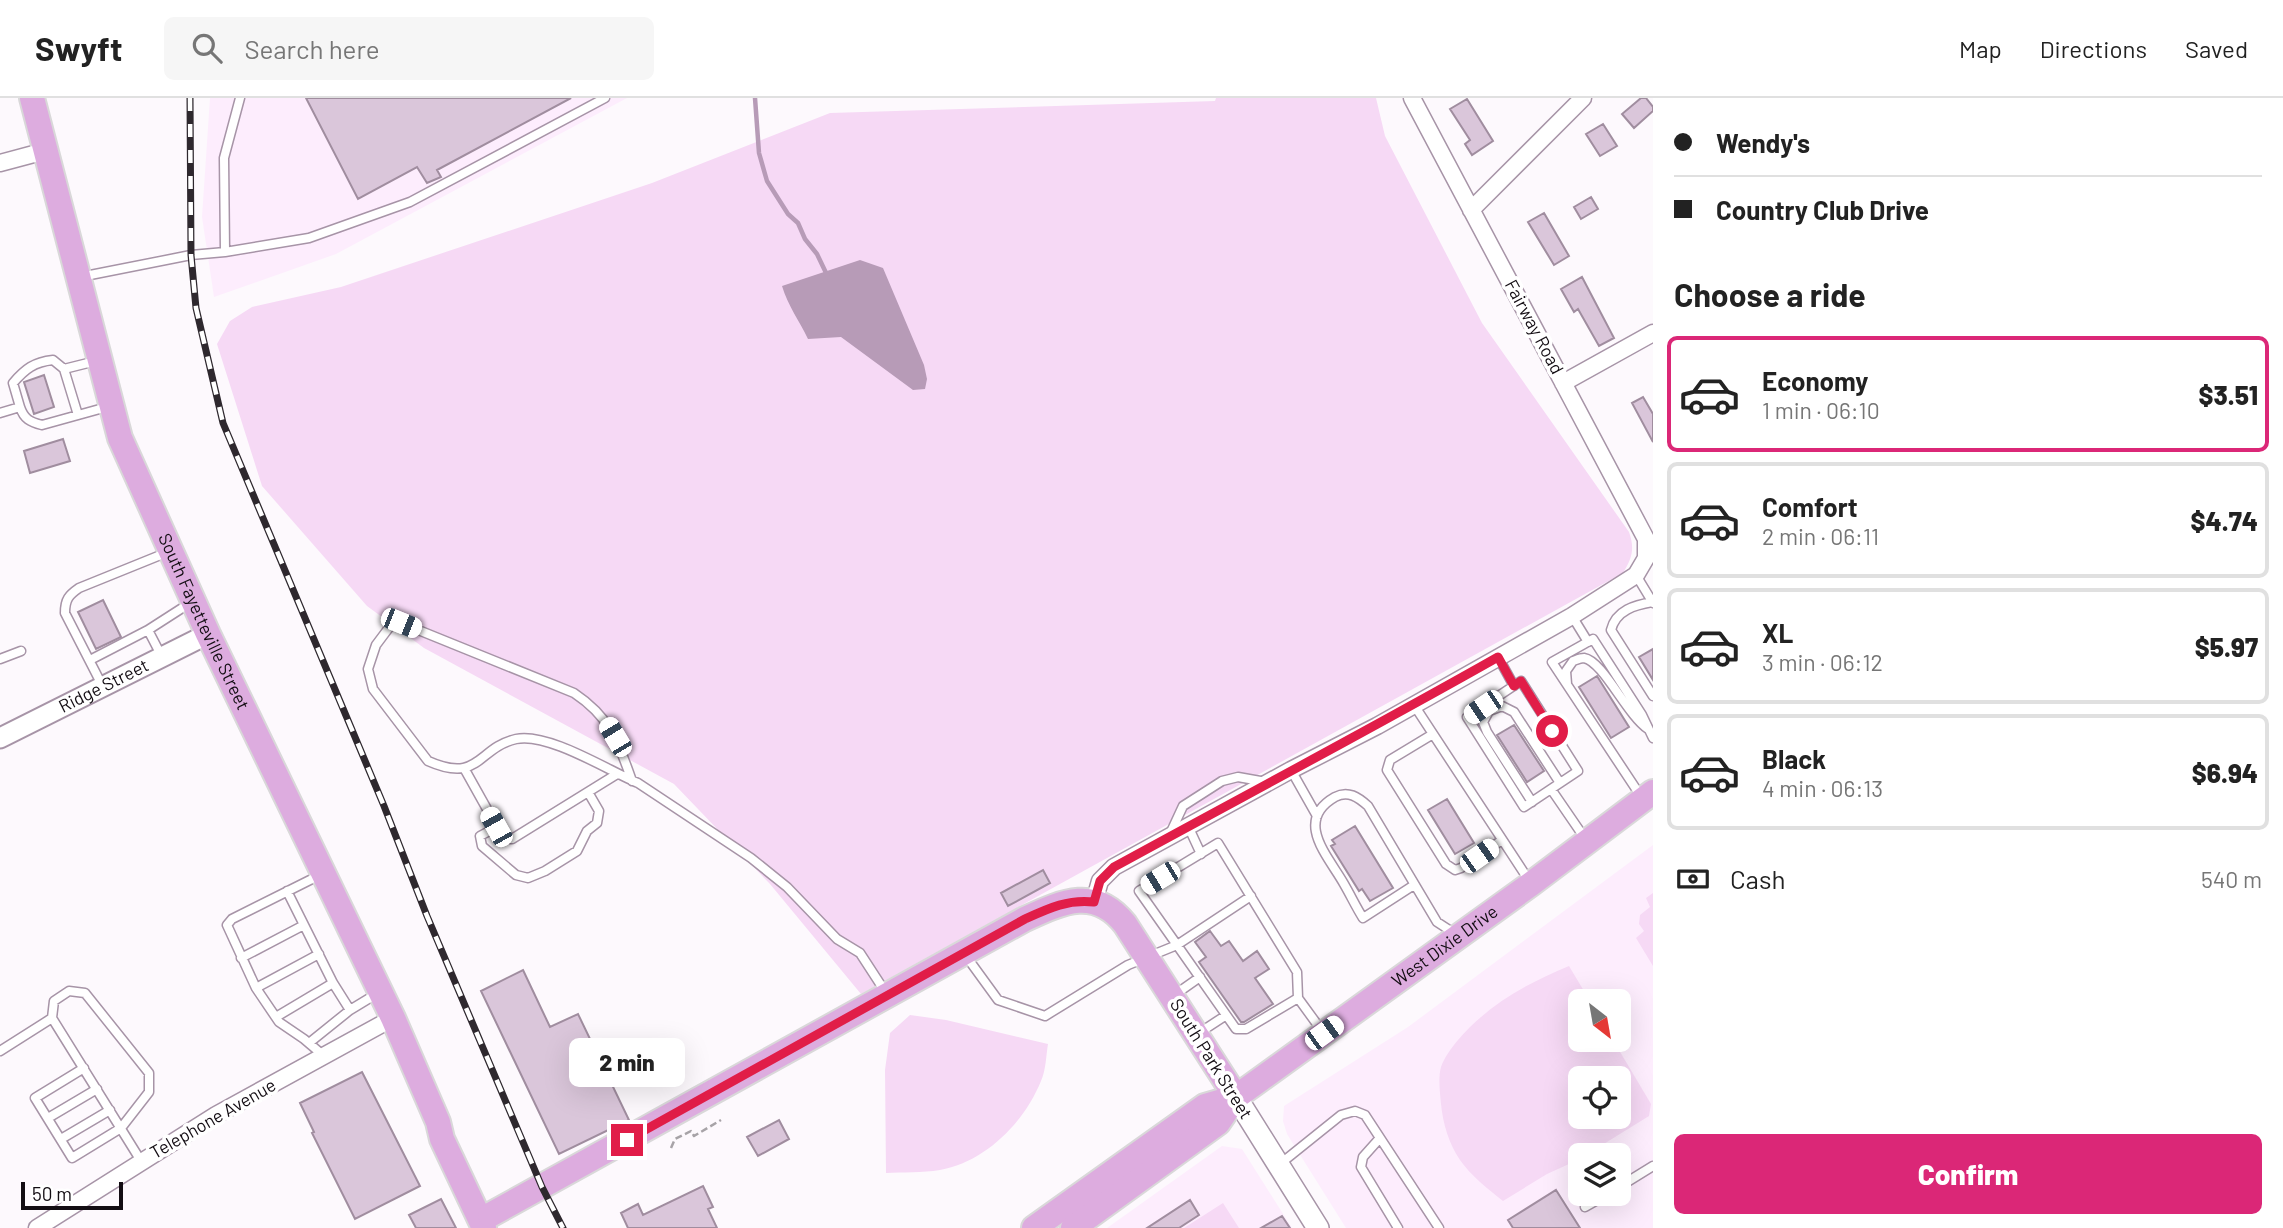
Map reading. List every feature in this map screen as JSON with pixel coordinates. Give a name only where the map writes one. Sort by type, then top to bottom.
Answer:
[{"type":"main road","name":"South Fayetteville Street","points":[[32,98],[121,438],[208,635],[381,992],[438,1122],[453,1133],[490,1224]]},
{"type":"main road","name":"West Dixie Drive","points":[[1034,1228],[1205,1106],[1236,1097],[1648,796]]},
{"type":"main road","points":[[490,1224],[1025,919],[1060,904],[1077,900],[1094,902]]},
{"type":"main road","name":"South Park Street","points":[[1094,902],[1110,908],[1118,915],[1318,1228]]},
{"type":"main road","name":"West Dixie Drive","points":[[1073,1228],[1219,1124],[1236,1097]]},
{"type":"street","name":"Fairway Road","points":[[1412,98],[1646,539],[1646,558],[1636,575]]},
{"type":"street","points":[[1471,210],[1583,98]]},
{"type":"street","points":[[0,163],[45,151]]},
{"type":"street","points":[[1563,383],[1653,333]]},
{"type":"street","points":[[1094,902],[1100,881],[1114,867],[1414,705],[1572,616],[1636,575]]},
{"type":"street","name":"Ridge Street","points":[[0,738],[208,635]]},
{"type":"street","name":"Telephone Avenue","points":[[37,1228],[216,1115],[393,1018]]},
{"type":"lane","points":[[225,252],[224,158],[240,98]]},
{"type":"lane","points":[[78,278],[191,255],[309,238],[410,202],[606,98]]},
{"type":"lane","points":[[78,415],[64,369],[53,360],[41,361],[25,369],[13,383],[23,416],[32,423],[42,425],[78,415],[112,405]]},
{"type":"lane","points":[[64,369],[100,360]]},
{"type":"lane","points":[[0,413],[20,407]]},
{"type":"lane","points":[[103,687],[65,613],[68,596],[79,588],[171,551]]},
{"type":"lane","points":[[1636,575],[1653,602],[1629,608],[1617,616],[1611,630],[1653,696]]},
{"type":"lane","points":[[90,660],[148,630],[193,601]]},
{"type":"lane","points":[[1572,616],[1588,642]]},
{"type":"lane","points":[[632,781],[615,737],[603,718],[595,707],[574,693],[401,623],[391,625],[376,645],[368,669],[373,689],[428,761],[440,766],[464,768],[473,766],[517,738],[540,740],[575,752],[632,781],[677,807],[751,858],[787,887],[837,939],[860,953],[888,996]]},
{"type":"lane","points":[[148,630],[162,657]]},
{"type":"lane","points":[[1648,796],[1568,688],[1552,662],[1593,639],[1642,715],[1653,737]]},
{"type":"lane","points":[[0,659],[21,651]]},
{"type":"lane","points":[[1498,657],[1514,686]]},
{"type":"lane","points":[[1568,688],[1568,666],[1579,659],[1591,661],[1637,722],[1648,729]]},
{"type":"lane","points":[[1521,681],[1578,771],[1560,783],[1524,807],[1467,717],[1521,681]]},
{"type":"lane","points":[[1414,705],[1531,884]]},
{"type":"lane","points":[[1532,802],[1487,732],[1483,722],[1489,711],[1502,706],[1514,712],[1560,783]]},
{"type":"lane","points":[[1433,734],[1390,760],[1387,770],[1389,775],[1450,868],[1461,868],[1502,840]]},
{"type":"lane","points":[[464,768],[505,839],[512,839],[617,774]]},
{"type":"lane","points":[[1291,770],[1317,816],[1319,845],[1363,918],[1414,885]]},
{"type":"lane","points":[[1167,838],[1183,806],[1222,781],[1238,777],[1269,782]]},
{"type":"lane","points":[[1551,789],[1588,842]]},
{"type":"lane","points":[[496,827],[480,836],[482,846],[516,875],[528,878],[545,871],[577,850],[587,831],[597,823],[599,811],[588,792]]},
{"type":"lane","points":[[1317,816],[1322,805],[1341,794],[1360,799],[1368,806],[1437,922],[1459,936]]},
{"type":"lane","points":[[1188,827],[1201,854]]},
{"type":"lane","points":[[1298,998],[1241,1030],[1236,1029],[1139,891],[1218,844],[1297,972],[1298,998],[1324,1033]]},
{"type":"lane","points":[[324,873],[232,919],[227,925],[256,988],[279,1022],[309,1042],[324,1056]]},
{"type":"lane","points":[[288,891],[333,983],[350,1010]]},
{"type":"lane","points":[[964,953],[998,1000],[1045,1016],[1128,965],[1177,945],[1251,896]]},
{"type":"lane","points":[[241,958],[304,925]]},
{"type":"lane","points":[[256,988],[319,954]]},
{"type":"lane","points":[[1172,997],[1200,978]]},
{"type":"lane","points":[[276,1017],[333,983]]},
{"type":"lane","points":[[84,1068],[35,1098],[72,1158],[121,1128],[149,1092],[149,1073],[85,993],[69,990],[54,1001],[52,1018],[84,1068],[110,1110],[121,1128],[141,1161]]},
{"type":"lane","points":[[309,1042],[350,1010],[381,992]]},
{"type":"lane","points":[[1196,1035],[1225,1016]]},
{"type":"lane","points":[[0,1051],[52,1018]]},
{"type":"lane","points":[[48,1118],[97,1089]]},
{"type":"lane","points":[[61,1139],[110,1110]]},
{"type":"lane","points":[[1278,1166],[1341,1115],[1355,1111],[1365,1115],[1439,1228]]},
{"type":"lane","points":[[1380,1138],[1363,1157],[1361,1167],[1398,1228]]},
{"type":"lane","points":[[1631,1180],[1653,1166]]},
{"type":"path","points":[[671,1148],[675,1139],[691,1131],[694,1136],[721,1120]]},
{"type":"shaded area","points":[[210,98],[627,98],[336,254],[214,297],[202,217]]},
{"type":"shaded area","points":[[1216,98],[1376,98],[1385,136],[1482,323],[1629,532],[1632,553],[1629,563],[1623,573],[861,994],[770,884],[674,784],[424,648],[367,606],[262,486],[217,344],[230,321],[252,307],[341,287],[652,183],[830,113],[1215,101]]},
{"type":"shaded area","points":[[860,260],[883,268],[924,365],[927,379],[925,389],[913,390],[841,337],[808,339],[790,307],[782,286]]},
{"type":"shaded area","points":[[1653,845],[1653,1228],[1346,1228],[1287,1134],[1283,1121],[1284,1106],[1408,1027]]},
{"type":"shaded area","points":[[1653,893],[1653,966],[1636,938],[1644,931],[1639,924],[1640,915],[1650,907],[1646,898]]},
{"type":"shaded area","points":[[1569,966],[1583,989],[1568,989],[1568,1052],[1620,1052],[1628,1066],[1568,1066],[1568,1129],[1628,1129],[1605,1143],[1568,1143],[1568,1164],[1503,1201],[1469,1171],[1453,1147],[1442,1111],[1440,1076],[1446,1056],[1470,1027],[1523,988]]},
{"type":"shaded area","points":[[910,1015],[946,1020],[1048,1044],[1046,1063],[1034,1097],[1024,1112],[1001,1138],[987,1149],[957,1166],[940,1170],[886,1173],[885,1070],[890,1033]]},
{"type":"shaded area","points":[[1631,1070],[1651,1104],[1649,1116],[1631,1127]]},
{"type":"shaded area","points":[[1222,1146],[1242,1149],[1292,1228],[1107,1228]]},
{"type":"shaded area","points":[[1223,1203],[1239,1228],[1184,1228]]},
{"type":"building","points":[[306,98],[571,98],[437,170],[441,177],[427,183],[417,167],[358,199]]},
{"type":"building","points":[[1641,98],[1646,98],[1653,111],[1634,128],[1622,114]]},
{"type":"building","points":[[1467,99],[1493,141],[1472,155],[1465,144],[1470,140],[1450,109]]},
{"type":"building","points":[[1603,124],[1617,146],[1600,156],[1586,134]]},
{"type":"building","points":[[1591,197],[1598,209],[1581,219],[1574,207]]},
{"type":"building","points":[[1544,213],[1569,256],[1554,265],[1528,222]]},
{"type":"building","points":[[1582,277],[1614,338],[1599,346],[1578,309],[1574,312],[1561,289]]},
{"type":"building","points":[[44,375],[54,407],[34,414],[24,382]]},
{"type":"building","points":[[1643,397],[1653,414],[1653,442],[1632,403]]},
{"type":"building","points":[[63,439],[70,461],[30,473],[24,451]]},
{"type":"building","points":[[103,600],[121,637],[96,649],[78,612]]},
{"type":"building","points":[[1653,649],[1653,680],[1639,657]]},
{"type":"building","points":[[1597,676],[1629,727],[1611,738],[1579,687]]},
{"type":"building","points":[[1514,725],[1544,771],[1527,782],[1497,735]]},
{"type":"building","points":[[1447,799],[1474,843],[1455,854],[1428,810]]},
{"type":"building","points":[[1355,826],[1393,888],[1370,901],[1362,889],[1359,891],[1331,846],[1335,844],[1332,840]]},
{"type":"building","points":[[1043,870],[1050,883],[1008,906],[1001,893]]},
{"type":"building","points":[[1210,931],[1221,946],[1229,941],[1243,961],[1257,951],[1269,969],[1255,978],[1273,1004],[1244,1022],[1241,1022],[1199,962],[1206,957],[1195,942]]},
{"type":"building","points":[[523,970],[550,1027],[578,1014],[629,1120],[559,1154],[481,991]]},
{"type":"building","points":[[362,1072],[420,1186],[355,1219],[300,1103]]},
{"type":"building","points":[[779,1120],[789,1139],[758,1156],[747,1137]]},
{"type":"building","points":[[703,1186],[713,1207],[708,1209],[717,1228],[628,1228],[621,1213],[638,1204],[643,1215]]},
{"type":"building","points":[[1556,1190],[1580,1228],[1513,1228],[1508,1220]]},
{"type":"building","points":[[441,1199],[456,1228],[416,1228],[409,1215]]},
{"type":"building","points":[[1190,1200],[1199,1215],[1179,1228],[1147,1228]]},
{"type":"building","points":[[1282,1216],[1290,1228],[1261,1228]]},
{"type":"waterway","points":[[755,98],[759,153],[767,181],[788,214],[798,223],[828,277]]},
{"type":"railway","points":[[190,98],[191,255],[196,308],[223,423],[384,806],[427,916],[542,1187],[563,1228]]},
{"type":"route","points":[[627,1140],[1025,919],[1060,904],[1077,900],[1094,902],[1100,881],[1114,867],[1377,726],[1498,657],[1514,686],[1521,681],[1552,731]]}]
